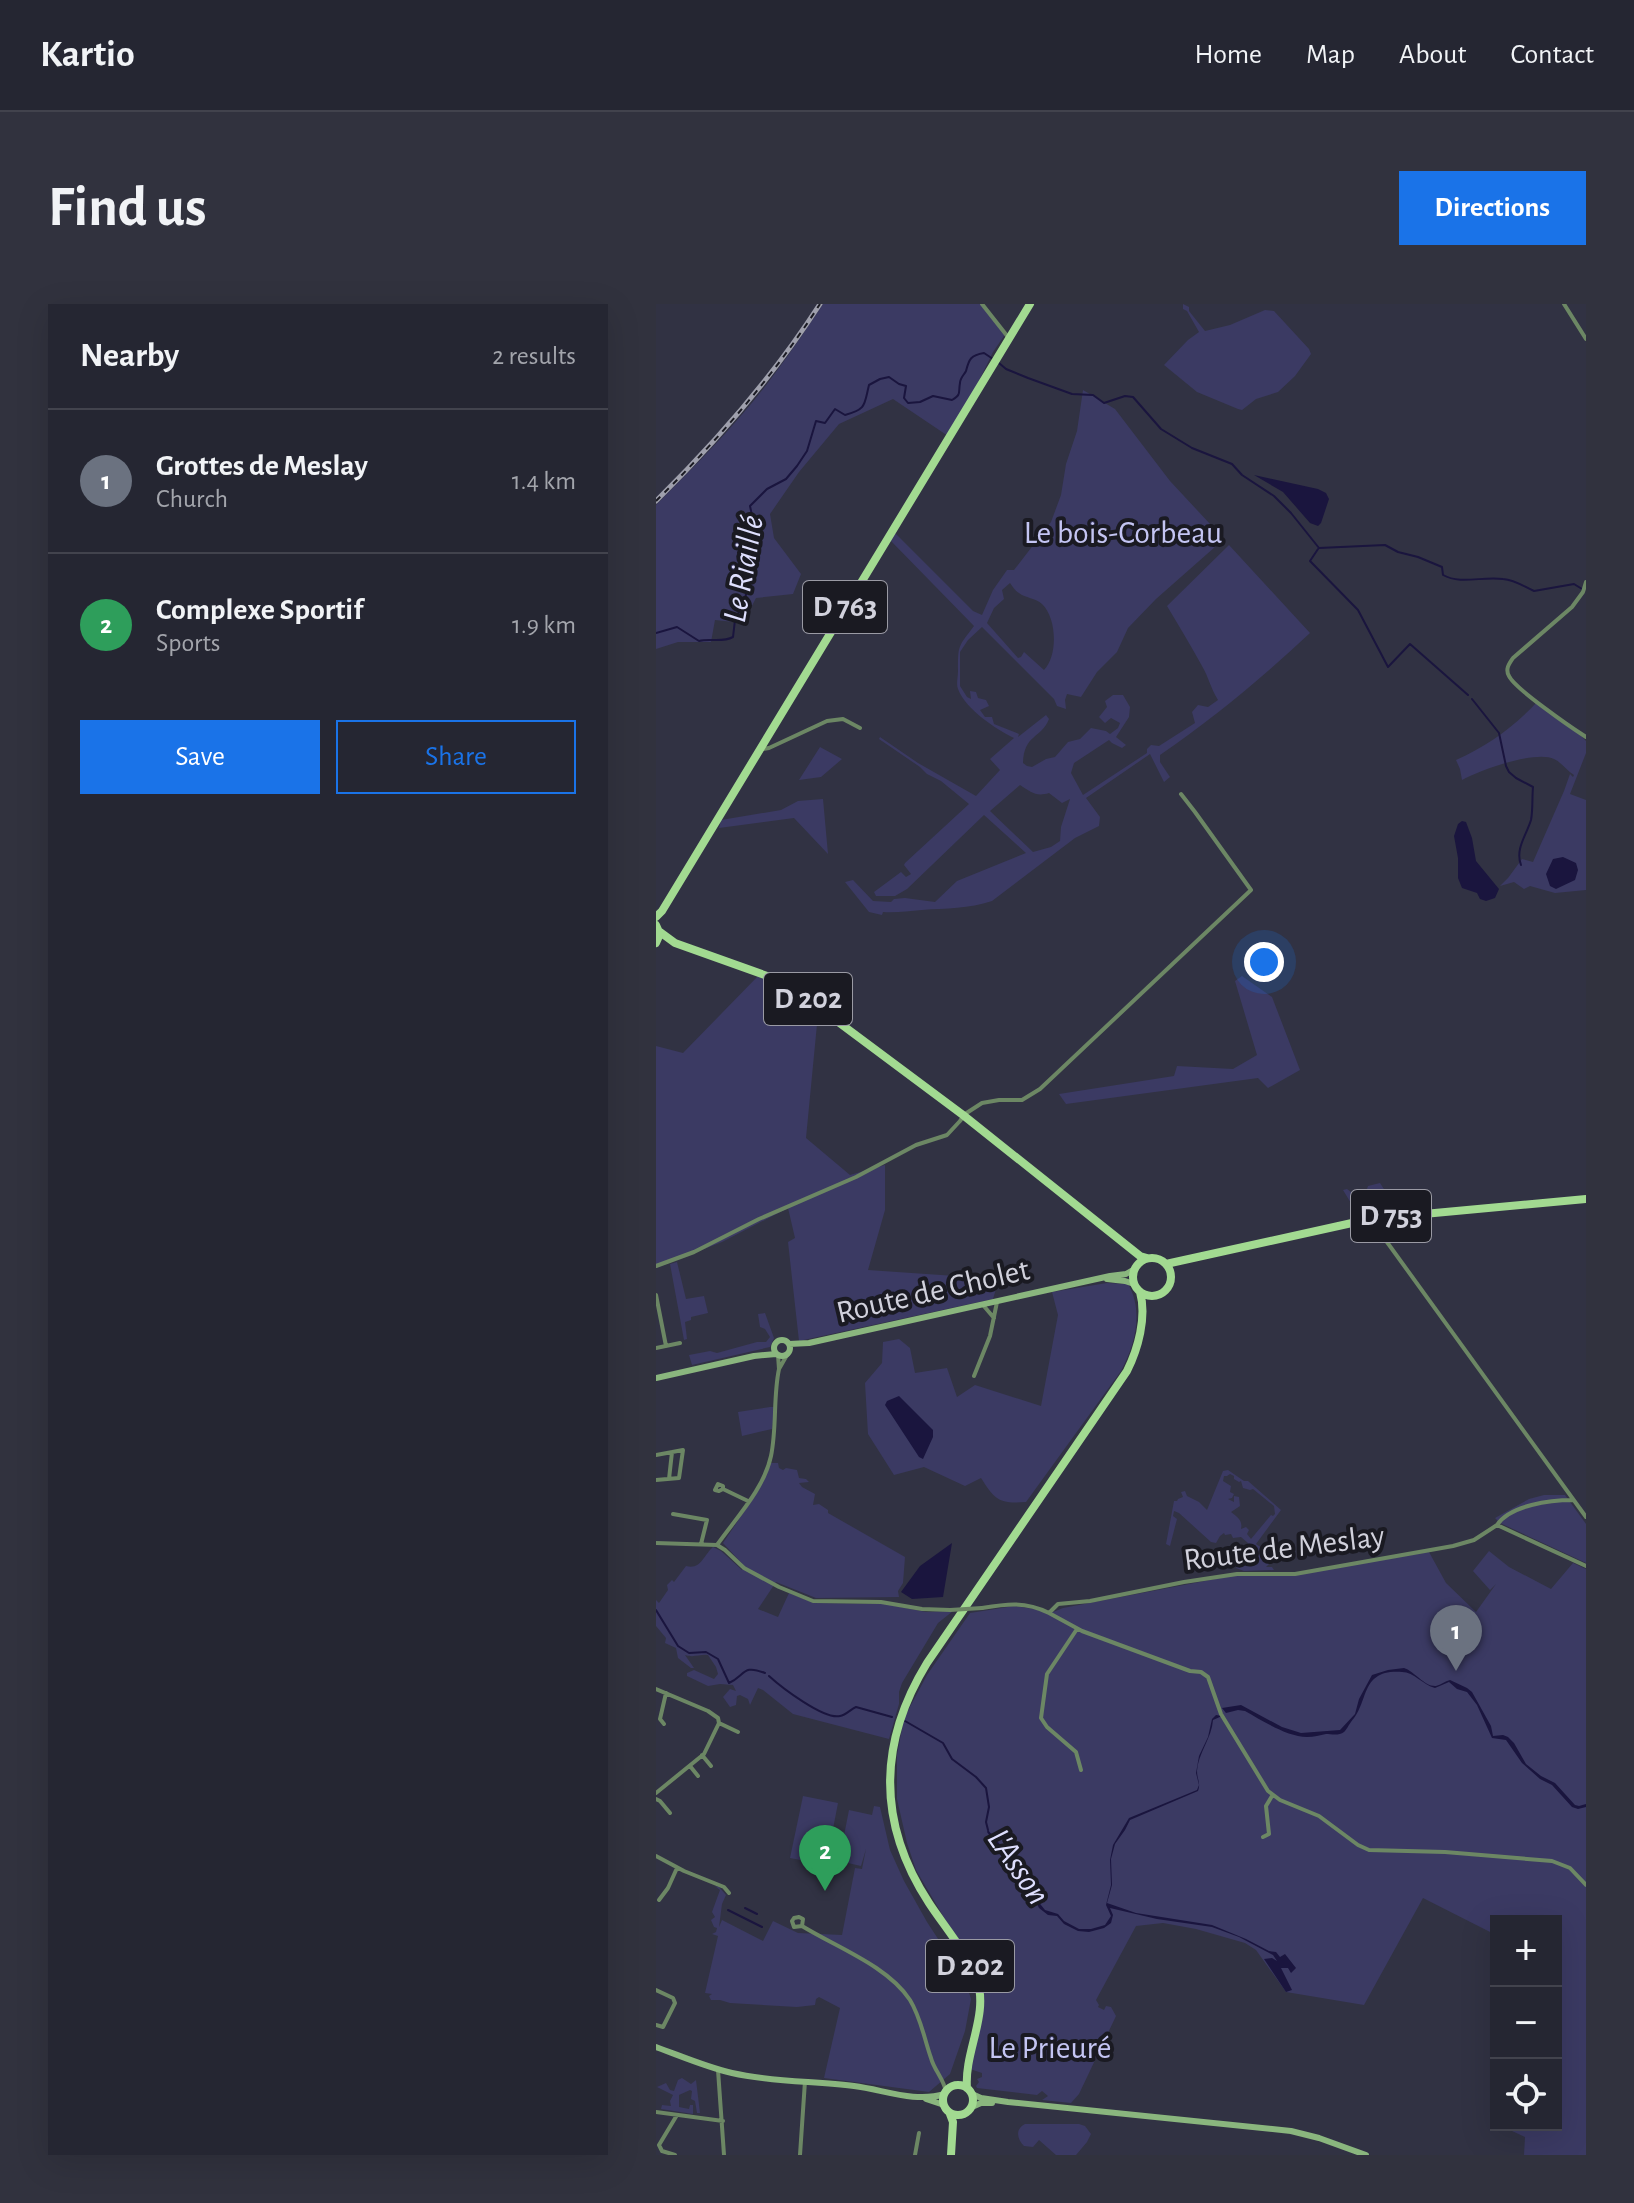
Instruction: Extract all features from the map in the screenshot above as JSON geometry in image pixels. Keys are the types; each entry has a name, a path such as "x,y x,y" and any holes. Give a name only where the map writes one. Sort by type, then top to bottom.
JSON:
{"main road":[{"name":"D 763","path":"658,928 659,914 1030,304"},
{"name":"D 202","path":"658,928 675,943"},
{"path":"656,943 658,928"},
{"name":"D 202","path":"656,943 675,943 752,969 786,985 1140,1256 1147,1258"},
{"name":"D 753","path":"1166,1264 1370,1219 1586,1199"},
{"name":"D 202","path":"1128,1246 1136,1267"},
{"name":"D 753","path":"1171,1276 1176,1268 1200,1257"},
{"path":"1147,1258 1158,1258 1166,1264 1171,1276 1169,1286 1155,1296 1117,1280 1096,1280 1126,1274 1147,1258"},
{"path":"1136,1267 1137,1288"},
{"name":"Route de Cholet","path":"788,1350 1096,1280"},
{"name":"D 202","path":"969,2091 967,2064 979,2011 979,1989 970,1965 922,1892 903,1854 891,1798 896,1733 901,1713 927,1663 1127,1371 1134,1357 1141,1324 1143,1302 1137,1288"},
{"name":"D 202","path":"1141,1324 1155,1296"},
{"path":"656,1378 788,1350 781,1340 777,1342 776,1352"},
{"path":"656,2047 743,2075 856,2086 898,2096 918,2097 949,2088 1008,2102 1291,2131 1366,2155"},
{"name":"D 202","path":"949,2088 967,2064"},
{"path":"949,2088 947,2109 953,2122 951,2155"},
{"path":"969,2091 972,2107"},
{"path":"918,2097 962,2115"},
{"path":"953,2137 962,2115 972,2107 981,2103 1008,2102"}],"street":[{"path":"982,304 1009,338"},
{"path":"1564,304 1586,339"},
{"path":"1586,582 1576,603 1513,658 1507,671 1521,689 1586,737"},
{"path":"761,748 769,748 827,721 843,719 860,728"},
{"path":"656,1266 694,1252 759,1219 856,1177 916,1145 947,1135 962,1117 982,1103 1022,1100 1038,1091 1251,890 1181,794"},
{"path":"1370,1219 1586,1517"},
{"path":"656,1295 666,1346"},
{"path":"974,1376 990,1336 997,1302"},
{"path":"983,1305 994,1318"},
{"path":"656,1348 680,1343"},
{"path":"779,1369 788,1350"},
{"path":"656,1543 717,1545 748,1501 771,1459 779,1369 776,1352"},
{"path":"656,1455 683,1450 678,1480 656,1480"},
{"path":"669,1479 672,1452"},
{"path":"723,1489 748,1501"},
{"name":"Route de Meslay","path":"717,1545 744,1568 813,1601 881,1602 950,1610 1019,1604 1049,1613 1058,1604 1090,1601 1184,1582 1237,1574 1295,1574 1453,1546 1474,1540 1502,1519 1543,1501 1573,1500"},
{"path":"673,1514 707,1520 701,1544"},
{"path":"1497,1525 1586,1566"},
{"path":"1049,1613 1077,1629 1205,1674 1211,1682 1221,1714 1272,1796 1319,1816 1358,1845 1369,1850 1445,1852 1552,1861 1570,1868 1586,1885"},
{"path":"1077,1629 1047,1674 1041,1718 1076,1752 1081,1770"},
{"path":"656,1689 708,1711 718,1718 719,1723 702,1755 656,1796 670,1813"},
{"path":"664,1724 660,1719 666,1693"},
{"path":"719,1723 738,1732"},
{"path":"702,1755 711,1766"},
{"path":"690,1766 698,1776"},
{"path":"1263,1837 1269,1834 1266,1806 1272,1796"},
{"path":"656,1856 728,1891"},
{"path":"659,1900 678,1867"},
{"path":"802,1926 875,1968 905,1993 924,2029 931,2059 949,2088"},
{"path":"656,1990 673,1998 675,2003 663,2027 656,2025"},
{"path":"720,2070 724,2155"},
{"path":"800,2155 805,2081"},
{"path":"656,2112 723,2121"},
{"path":"675,2155 662,2151 659,2145 677,2115"},
{"path":"915,2155 919,2133"}],"green space":[{"path":"823,304 982,304 1006,333 993,352 951,438 893,399 839,424 799,472 770,514 774,538 801,574 793,594 756,598 743,623 715,620 711,642 678,642 656,649 656,505 746,410"},
{"path":"1183,304 1189,307 1205,331 1230,325 1265,310 1274,311 1311,354 1278,392 1256,399 1242,410 1238,409 1197,392 1164,365 1199,332 1183,309"},
{"name":"Le bois-Corbeau","path":"1083,390 1115,409 1170,481 1224,539 1128,628 1117,652 1097,672 1081,697 1067,694 1066,709 1057,706 1054,699 982,627 968,640 960,652 960,686 967,697 971,699 970,691 986,700 989,706 980,710 985,717 992,717 994,724 1019,734 1018,737 1046,715 1049,719 1026,747 1023,763 1032,767 1055,757 1068,742 1080,739 1091,728 1110,734 1120,723 1111,718 1105,723 1099,717 1107,707 1105,701 1113,695 1123,695 1130,707 1129,717 1116,737 1126,745 1122,748 1109,740 1074,763 1071,773 1083,795 1147,753 1151,745 1159,746 1195,723 1192,712 1198,705 1208,707 1218,700 1167,606 1229,545 1310,633 1238,697 1160,755 1160,762 1170,777 1164,782 1150,754 1086,798 1100,817 1099,826 1075,838 992,901 957,908 883,912 882,915 869,912 845,882 853,880 873,901 891,902 905,898 935,902 957,881 1026,853 984,815 907,889 895,896 876,896 874,892 901,872 906,877 911,874 905,863 969,804 880,737 976,796 1000,770 990,759 1014,738 974,711 958,689 959,651 974,626 890,540 894,532 973,611 982,615 993,590 1007,570 1014,570 1051,522 1077,431","holes":["1010,583 1024,596 1042,604 1051,618 1054,637 1052,656 1044,670 1024,652 1018,658 987,623 994,608 1004,599 1002,590","1020,785 1037,794 1049,793 1062,803 1070,799 1060,841 1051,847 1033,852 990,811"]},
{"path":"1537,702 1569,723 1586,741 1586,753 1570,794 1586,800 1586,890 1555,893 1530,886 1524,889 1514,882 1500,886 1522,859 1533,862 1570,774 1574,775 1554,759 1535,757 1481,771 1462,780 1456,760 1499,736"},
{"path":"820,747 842,759 821,777 799,780"},
{"path":"823,799 828,854 794,818 719,828 721,820 781,810 798,801"},
{"path":"760,974 788,986 818,1014 806,1138 850,1175 885,1165 885,1210 868,1270 999,1279 993,1299 799,1341 788,1242 795,1238 788,1208 722,1242 656,1268 656,1046 683,1053"},
{"path":"1242,976 1272,997 1300,1070 1268,1088 1258,1078 1066,1104 1059,1094 1174,1076 1177,1066 1233,1069 1257,1055 1235,981"},
{"path":"1380,1183 1399,1212 1370,1215 1365,1209 1357,1213 1343,1190 1347,1189 1363,1201 1368,1186"},
{"path":"677,1262 686,1299 704,1296 708,1313 691,1317 685,1322 687,1339 684,1340 670,1264"},
{"path":"1107,1283 1128,1284 1133,1294 1137,1317 1130,1350 1121,1371 1026,1502 999,1499 981,1478 965,1486 924,1467 894,1475 868,1434 865,1383 882,1363 883,1342 899,1339 910,1348 915,1373 947,1368 957,1397 975,1385 1041,1406 1058,1315 1052,1292"},
{"path":"765,1313 774,1338 770,1347 692,1365 689,1355 710,1351 717,1353 766,1342 770,1337 760,1327 758,1314"},
{"path":"775,1407 772,1429 742,1436 738,1412"},
{"path":"770,1463 778,1463 783,1470 797,1470 799,1478 809,1482 799,1483 802,1487 815,1494 813,1505 819,1504 828,1513 905,1557 903,1583 898,1591 899,1597 816,1598 776,1582 758,1609 778,1617 789,1593 814,1603 885,1604 926,1612 953,1611 938,1623 902,1683 889,1739 793,1714 758,1688 750,1705 748,1699 740,1695 737,1696 736,1705 730,1707 723,1697 730,1689 736,1691 733,1685 708,1686 687,1676 694,1670 714,1679 718,1674 708,1655 685,1655 694,1668 691,1668 678,1658 676,1648 665,1643 666,1638 656,1626 656,1600 659,1603 668,1590 667,1585 672,1580 674,1582 686,1566 698,1564 713,1547 742,1570 746,1568 723,1543 756,1494"},
{"path":"1228,1470 1248,1481 1281,1510 1256,1544 1265,1550 1277,1550 1278,1546 1285,1549 1285,1554 1278,1555 1275,1560 1269,1559 1266,1567 1274,1570 1244,1571 1236,1568 1248,1543 1241,1537 1233,1538 1231,1534 1224,1533 1216,1543 1211,1542 1174,1511 1173,1516 1177,1519 1170,1546 1166,1544 1174,1501 1183,1497 1181,1492 1185,1491 1187,1496 1207,1510 1223,1471","holes":["1224,1476 1234,1476 1234,1479 1241,1481 1243,1488 1253,1489 1274,1506 1275,1514 1251,1539 1247,1534 1249,1530 1246,1527 1241,1529 1240,1521 1231,1512 1240,1506 1239,1497 1234,1496 1234,1502 1228,1499 1234,1494 1230,1492 1231,1486 1223,1481"]},
{"path":"1565,1495 1586,1524 1586,1563 1495,1518 1529,1499"},
{"name":"Le Prieuré","path":"1489,1551 1509,1567 1551,1589 1573,1563 1586,1569 1586,2155 1524,2155 1525,2137 1512,2131 1562,2131 1562,1915 1490,1915 1490,1932 1423,1898 1364,2005 1286,1992 1256,1950 1245,1943 1163,1923 1136,1926 1096,2000 1098,2007 1104,2010 1106,2006 1111,2007 1116,2016 1079,2094 1071,2103 1042,2100 1048,2096 1042,2091 1037,2095 977,2088 977,2079 982,2077 982,2073 970,2069 979,1976 970,1955 916,1870 897,1799 897,1755 904,1718 927,1675 970,1613 1014,1606 1053,1612 1231,1576 1287,1576 1429,1552 1446,1583 1476,1612 1496,1584 1490,1590 1473,1571"},
{"path":"803,1796 838,1803 826,1865 790,1858"},
{"path":"874,1806 880,1807 890,1850 904,1881 965,1980 971,1999 965,2031 950,2074 929,2092 824,2078 840,2008 819,1997 815,2005 797,2007 730,2003 711,2000 709,1996 712,1994 705,1993 718,1936 712,1934 717,1928 711,1920 715,1917 712,1912 720,1890 715,1886 719,1887 726,1895 719,1927 722,1920 763,1941 773,1921 798,1933 842,1935 855,1868 862,1869 866,1849 861,1866 839,1861 849,1810 872,1815"},
{"path":"682,2078 691,2084 696,2080 700,2113 697,2113 690,2090 679,2095 679,2107 689,2109 693,2105 693,2114 661,2109 662,2105 671,2106 673,2095 657,2087 666,2083 674,2091"},
{"path":"1025,2124 1079,2124 1091,2134 1076,2155 1056,2155 1039,2140 1033,2147 1024,2146 1018,2134"}],"shaded area":[{"path":"1254,475 1326,493 1329,499 1321,523 1318,526 1310,523 1283,492"},
{"path":"1462,821 1466,822 1472,838 1476,861 1499,889 1495,898 1486,901 1480,899 1477,893 1462,888 1458,878 1454,836"},
{"path":"1563,857 1576,863 1578,870 1575,880 1556,889 1550,886 1546,874 1553,859"},
{"path":"899,1396 933,1430 923,1459 885,1405"},
{"path":"952,1543 943,1597 912,1599 901,1592 920,1566"},
{"path":"1404,1668 1432,1686 1450,1680 1467,1688 1491,1726 1493,1736 1508,1737 1526,1764 1555,1783 1575,1805 1586,1804 1586,1807 1572,1807 1552,1785 1522,1763 1506,1740 1492,1738 1477,1705 1467,1692 1449,1682 1435,1688 1406,1673 1388,1672 1379,1676 1372,1681 1357,1714 1345,1731 1337,1734 1299,1736 1275,1728 1245,1711 1226,1713 1222,1708 1241,1705 1282,1727 1301,1733 1340,1730 1355,1714 1372,1675"},
{"path":"1216,1715 1222,1716 1213,1720 1210,1733 1198,1764 1199,1784 1196,1773 1199,1756 1212,1719"},
{"path":"1199,1785 1198,1791 1130,1820 1115,1844 1111,1859 1112,1885 1107,1903 1136,1913 1212,1925 1276,1952 1280,1957 1285,1954 1296,1968 1291,1973 1288,1968 1281,1968 1292,1990 1286,1992 1264,1959 1277,1961 1273,1955 1212,1927 1157,1919 1110,1908 1113,1915 1111,1923 1104,1928 1078,1931 1064,1924 1057,1916 1048,1915 1039,1908 1018,1865 987,1832 1018,1860 1045,1910 1058,1914 1079,1929 1105,1925 1111,1916 1106,1905 1111,1885 1110,1860 1113,1845 1129,1818 1197,1790"}],"waterway":[{"name":"Le Riaillé","path":"656,633 677,627 699,641 733,637 735,620 745,600 755,540 750,506 767,489 786,479 797,466 807,451 816,421 825,423 835,409 845,415 857,411 865,402 869,385 889,377 906,386 904,398 908,403 933,396 952,400 958,395 971,358 984,353 993,359"},
{"path":"999,363 1028,378 1072,394 1093,395 1104,403 1125,396 1133,397 1161,429 1192,448 1232,464 1242,475 1274,496 1319,548"},
{"path":"1319,548 1385,545 1442,567 1443,575 1450,578 1495,578 1515,582 1534,591 1574,584 1582,589"},
{"path":"1318,549 1310,561 1358,610 1388,667 1410,644 1468,695"},
{"path":"1472,699 1499,733 1509,772 1533,787 1531,820 1519,853 1521,865"},
{"name":"L'Asson","path":"656,1610 678,1646 689,1653 706,1652 718,1659 729,1683 748,1670 765,1673"},
{"name":"L'Asson","path":"769,1676 803,1702 824,1713 840,1716 856,1707 892,1717"},
{"name":"L'Asson","path":"905,1721 943,1743 952,1759 986,1788 988,1830"},
{"path":"745,1908 757,1914"},
{"path":"728,1910 762,1927"}],"railway":[{"path":"656,501 743,407 820,304"}],"place":[{"name":"Grottes de Meslay","path":"1456,1671"},
{"name":"Complexe Sportif","path":"825,1891"}]}
